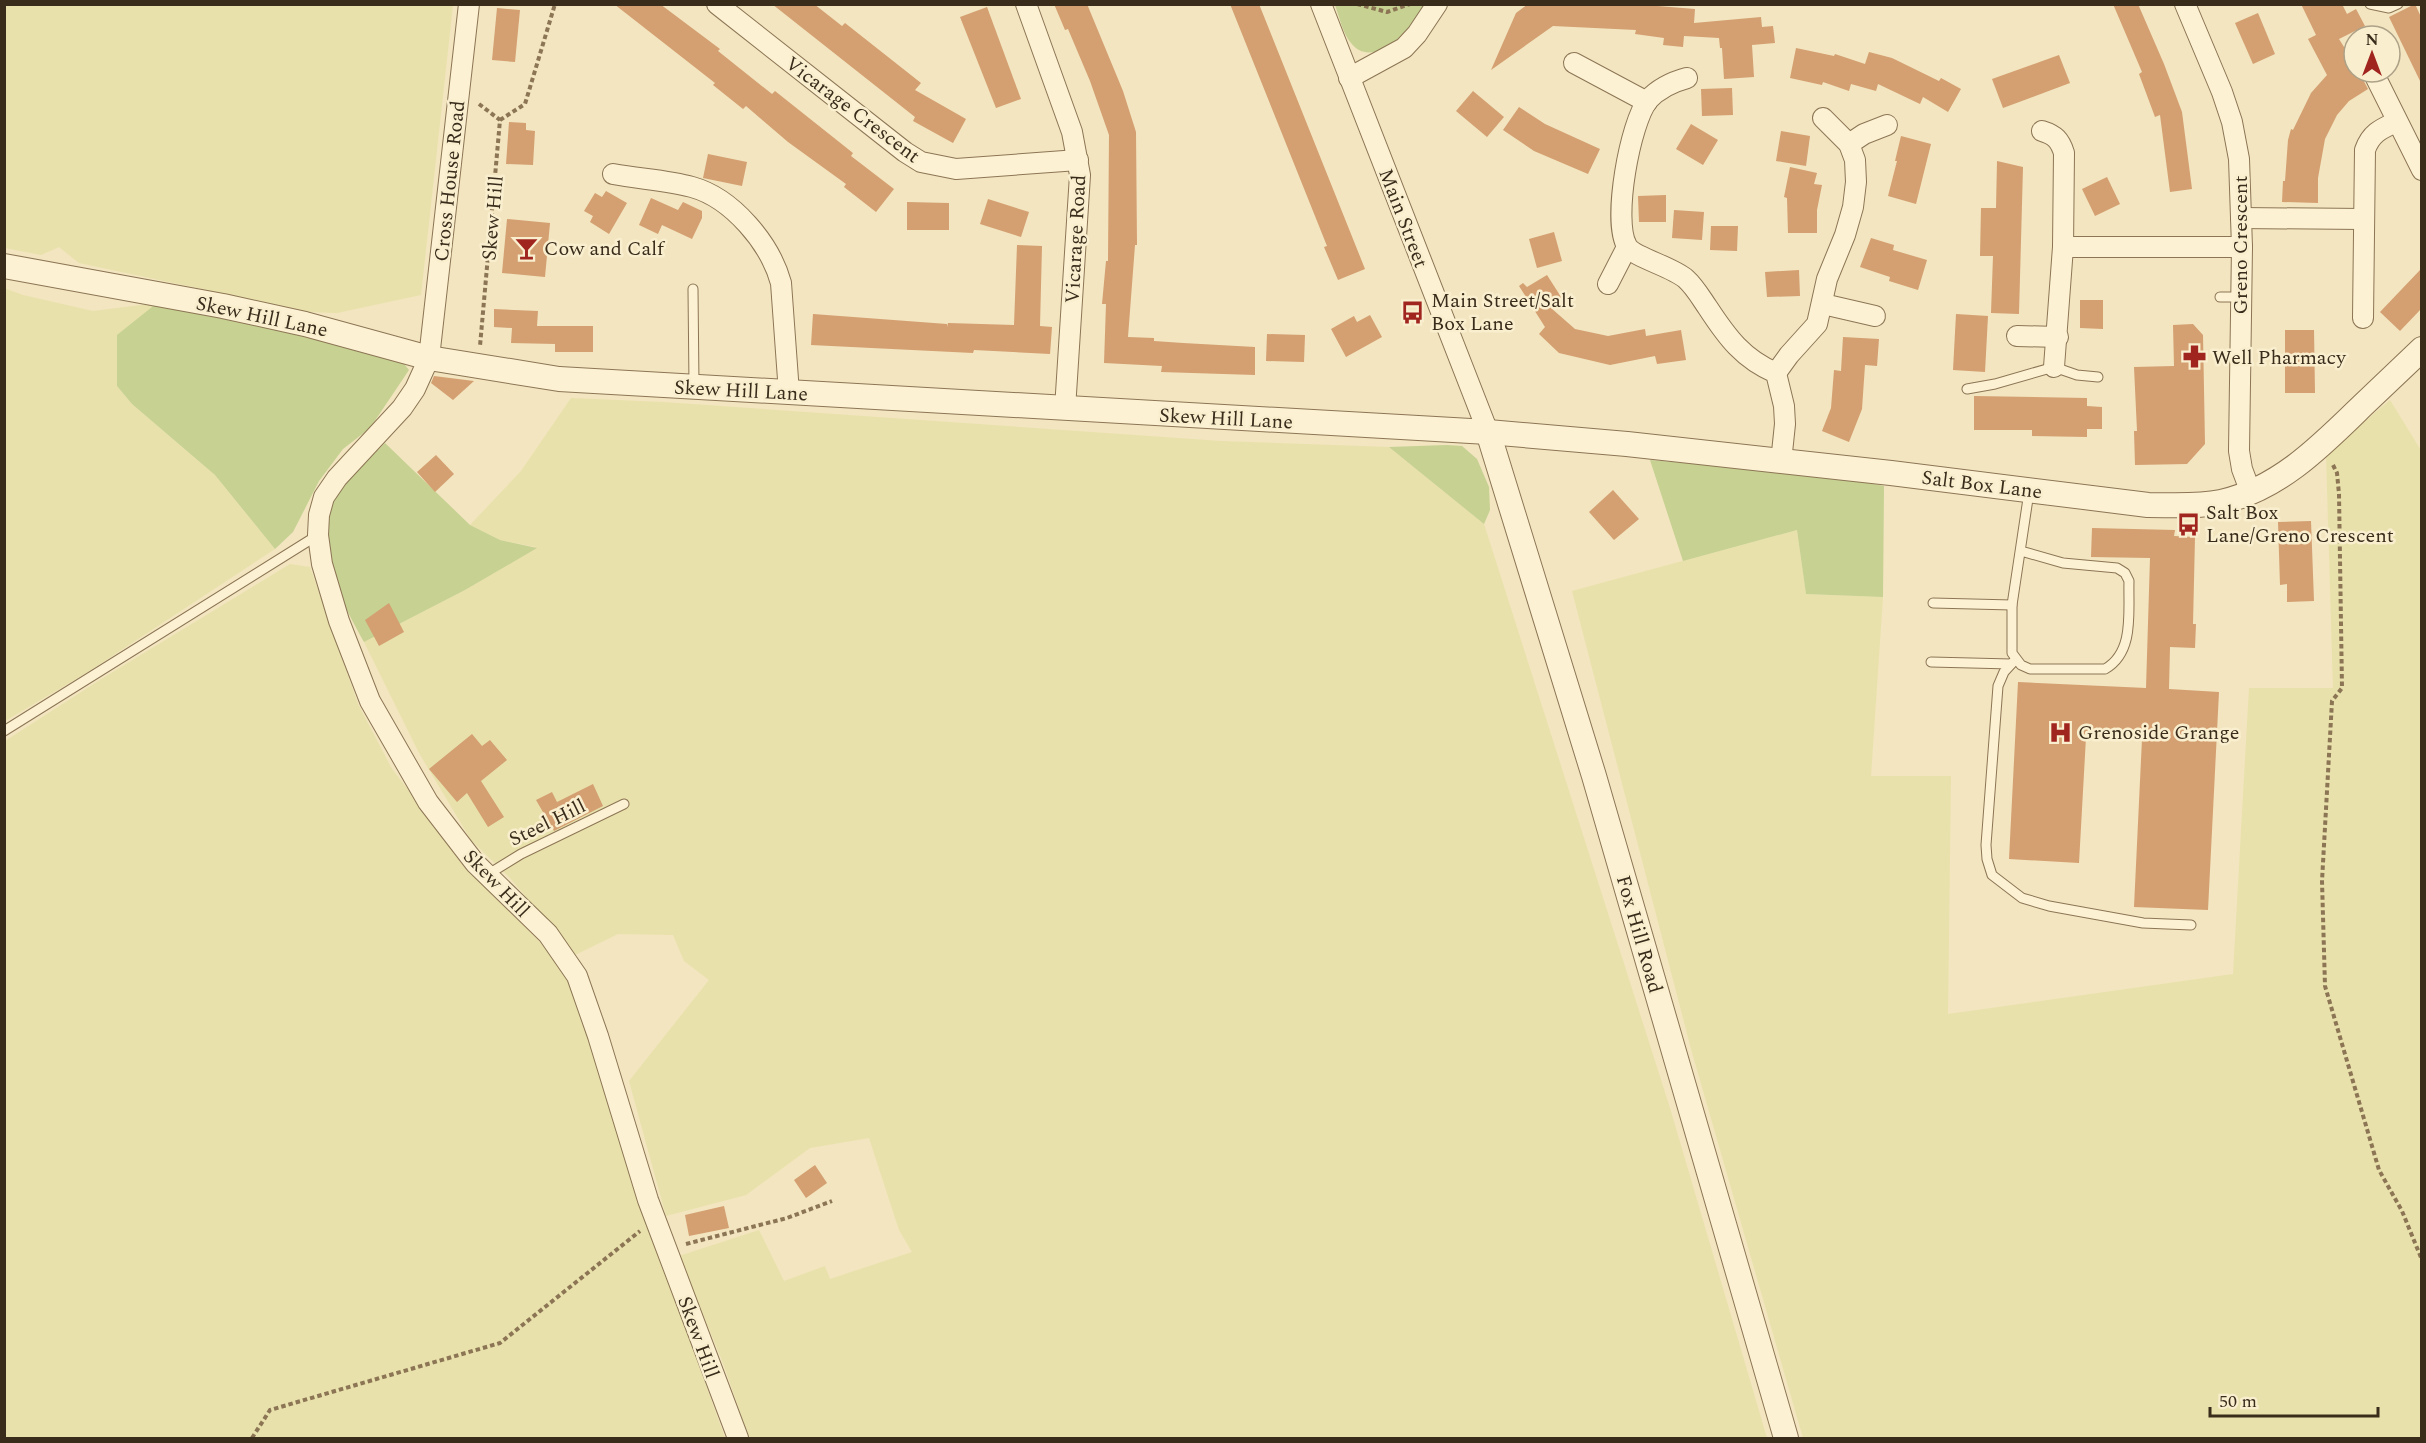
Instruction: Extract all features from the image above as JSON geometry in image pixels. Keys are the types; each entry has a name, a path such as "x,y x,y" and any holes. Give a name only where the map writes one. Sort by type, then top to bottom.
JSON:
{"street":[{"name":"Cross House Road","path":"429,358 469,4"},
{"name":"Vicarage Crescent","path":"717,4 905,152 921,162 956,169 1078,160"},
{"name":"Vicarage Road","path":"1026,4 1072,132 1078,160 1080,195 1065,410"},
{"name":"Main Street","path":"1321,4 1488,432"},
{"path":"1349,78 1404,48 1417,34 1437,4"},
{"name":"Greno Crescent","path":"2185,4 2232,122 2239,159 2242,247 2239,451 2242,469 2251,493"},
{"path":"1574,63 1647,102"},
{"path":"1687,78 1666,86 1647,102 1627,158 1623,185 1623,233 1627,247 1686,279 1697,291 1725,336 1745,357 1776,373"},
{"path":"2379,84 2421,170"},
{"path":"1781,462 1785,424 1784,406 1776,373 1788,355 1817,324 1827,279 1845,235 1853,207 1856,171 1850,144 1823,118"},
{"path":"2363,318 2365,150 2369,139 2376,131 2396,122"},
{"path":"1850,144 1864,134 1887,125"},
{"path":"2042,131 2054,134 2064,153 2063,247 2054,367"},
{"path":"613,174 690,187 705,192 715,197 738,216 761,242 777,268 781,283 789,393"},
{"path":"2241,218 2363,219"},
{"path":"1608,284 1627,247"},
{"path":"2063,247 2242,247"},
{"name":"Skew Hill Lane","path":"4,266 223,306 305,324 429,358 559,379 1065,410 1488,432"},
{"path":"1823,304 1875,316"},
{"path":"2017,336 2058,337"},
{"name":"Salt Box Lane","path":"1488,432 1627,444 2030,490 2113,502 2185,506 2220,502 2251,493 2278,478 2322,446 2421,349"},
{"name":"Skew Hill","path":"429,358 415,389 402,408 337,478 324,497 319,515 318,535 322,564 339,621 370,701 428,802 475,863 548,934 577,976 656,1222 738,1438"},
{"name":"Fox Hill Road","path":"1488,432 1594,776 1786,1438"}],"lane":[{"path":"2370,4 2389,8 2398,4"},
{"path":"693,289 694,387"},
{"path":"2220,297 2241,297"},
{"path":"1967,389 2054,367 2077,375 2098,377"},
{"path":"2030,490 2012,605 2013,662 2004,672 1998,686 1986,845 1992,875 2022,898 2049,906 2143,923 2191,925"},
{"path":"4,731 318,535"},
{"path":"1931,662 2013,662 2030,669 2105,669 2116,663 2123,651 2127,634 2129,580 2125,573 2117,568 2042,559 2021,551"},
{"path":"1933,603 2012,605"},
{"name":"Steel Hill","path":"487,875 521,854 624,804"}],"path":[{"path":"459,89 500,120 525,104 555,4"},
{"path":"1357,4 1388,12 1410,4"},
{"name":"Skew Hill","path":"478,367 500,120"},
{"path":"2322,446 2337,473 2342,688 2332,701 2322,881 2325,986 2379,1170 2402,1210 2421,1260"},
{"path":"666,1250 787,1218 832,1202"},
{"path":"252,1438 270,1410 500,1342 648,1224 656,1222"}],"shaded area":[{"path":"4,5 453,5 421,295 337,313 310,312 79,263 59,247 41,255 5,248"},
{"path":"4,288 23,295 93,311 157,303 117,386 132,404 215,475 275,549 88,672 5,721"},
{"path":"571,398 663,402 1221,441 1389,447 1484,524 1670,1108 1767,1438 749,1438 723,1363 679,1256 759,1230 784,1281 825,1266 830,1279 912,1252 899,1230 869,1138 810,1148 746,1195 666,1216 629,1081 709,980 684,961 673,935 618,934 575,955 510,878 471,840 419,753 364,642 465,590 536,547 500,540 470,525 521,471"},
{"path":"2390,400 2422,452 2421,1438 1803,1438 1691,1049 1572,591 1797,530 1806,594 1883,597 1871,776 1951,776 1948,1014 2233,974 2249,688 2333,688 2326,454"},
{"path":"290,564 310,567 358,704 392,769 453,847 508,910 567,969 643,1211 725,1438 5,1438 5,741 103,678"}],"green space":[{"path":"1335,5 1424,5 1412,26 1402,37 1388,47 1365,52 1357,49 1348,39"},
{"path":"157,303 197,310 400,359 409,370 370,428 343,449 319,481 293,532 275,549 215,475 132,404 117,386 117,335"},
{"path":"385,443 470,525 500,540 537,548 465,590 364,642 333,577 325,540 325,523 330,506 340,490"},
{"path":"1462,446 1477,459 1489,487 1490,510 1484,524 1389,447"},
{"path":"1650,460 1828,475 1884,486 1883,597 1806,594 1797,530 1683,561"}],"building":[{"path":"614,4 660,4 720,49 718,51 772,94 775,91 853,153 851,156 894,189 876,212 844,187 846,184 788,142 746,106 743,109 713,85 715,83"},
{"path":"772,4 814,4 842,26 845,23 921,83 915,90 966,119 953,143 913,121 915,117"},
{"path":"1054,4 1087,4 1123,91 1136,132 1137,245 1135,245 1128,337 1154,338 1154,341 1255,347 1255,375 1161,372 1162,366 1104,363 1106,304 1102,304 1106,261 1108,261 1109,135 1090,81 1068,29 1065,30"},
{"path":"1230,4 1259,4 1365,269 1338,280 1324,247 1327,246"},
{"path":"1528,4 1633,4 1695,9 1694,23 1761,17 1762,27 1773,26 1775,43 1752,45 1754,77 1724,79 1719,38 1684,36 1683,47 1663,45 1664,38 1635,34 1636,30 1553,26 1491,70 1516,13"},
{"path":"2113,4 2138,4 2164,64 2182,112 2192,189 2170,192 2160,115 2155,117 2139,74 2142,72"},
{"path":"2301,4 2342,4 2347,14 2356,9 2364,24 2342,24 2342,38 2339,39 2342,44 2342,84 2365,84 2368,89 2349,101 2337,115 2325,139 2318,178 2318,203 2282,202 2291,129 2293,130 2311,93 2327,75 2308,39 2316,35"},
{"path":"2415,4 2421,17 2421,83 2402,44 2402,24 2392,24 2389,17"},
{"path":"987,7 1021,99 996,108 960,17"},
{"path":"497,8 520,10 515,62 492,60"},
{"path":"2258,13 2275,54 2253,64 2235,23"},
{"path":"1796,48 1834,56 1835,54 1865,64 1869,52 1892,58 1939,81 1941,78 1961,89 1948,112 1923,97 1920,104 1878,84 1876,91 1851,84 1849,91 1823,82 1822,85 1790,78"},
{"path":"2059,55 2070,83 2003,108 1992,79"},
{"path":"1732,88 1733,115 1702,116 1701,89"},
{"path":"1473,91 1504,117 1487,137 1456,111"},
{"path":"1519,107 1545,124 1600,149 1588,174 1534,151 1503,130"},
{"path":"509,122 526,123 526,130 535,131 533,165 506,164"},
{"path":"1691,124 1718,140 1703,165 1676,149"},
{"path":"1781,131 1810,136 1806,166 1776,161"},
{"path":"1901,136 1931,144 1916,204 1888,196"},
{"path":"708,154 747,162 742,186 703,178"},
{"path":"1997,161 2023,167 2019,314 1991,313 1993,256 1980,256 1981,208 1996,208"},
{"path":"1790,167 1817,173 1814,184 1822,185 1817,210 1817,233 1788,233 1787,198 1784,197"},
{"path":"2107,177 2120,204 2095,216 2082,189"},
{"path":"606,191 627,203 609,234 590,222 593,216 584,211 595,193 602,197"},
{"path":"1666,195 1666,222 1639,222 1638,196"},
{"path":"651,198 678,210 683,202 702,211 702,218 692,239 662,225 658,234 639,225"},
{"path":"988,199 1029,212 1021,237 980,224"},
{"path":"907,202 949,203 949,230 907,230"},
{"path":"1674,210 1704,212 1702,240 1672,238"},
{"name":"Cow and Calf","path":"507,219 550,223 545,277 502,273"},
{"path":"1711,226 1738,226 1737,251 1710,250"},
{"path":"1554,232 1562,261 1537,268 1529,239"},
{"path":"1871,238 1894,245 1893,250 1927,260 1918,290 1889,281 1890,277 1860,267"},
{"path":"1017,245 1042,246 1040,326 1052,327 1050,354 974,350 973,353 811,345 813,314 947,324 947,327 948,323 1014,325"},
{"path":"2421,269 2421,309 2400,331 2380,312"},
{"path":"1799,270 1800,296 1767,297 1765,272"},
{"path":"1547,275 1563,300 1551,308 1575,329 1608,336 1645,329 1646,336 1681,330 1686,360 1657,364 1655,356 1610,365 1559,353 1539,334 1545,327 1519,286 1523,283 1527,287"},
{"path":"2080,300 2103,300 2103,329 2080,328"},
{"path":"494,309 538,311 537,326 593,326 593,352 555,352 555,344 511,343 512,328 494,327"},
{"path":"1956,314 1988,316 1985,372 1953,370"},
{"path":"1370,315 1382,337 1346,357 1331,329 1354,316 1357,322"},
{"path":"2193,324 2203,335 2205,444 2187,464 2135,465 2134,431 2137,431 2134,367 2174,366 2173,325"},
{"path":"2285,330 2314,330 2315,393 2285,393"},
{"path":"1267,334 1305,335 1304,362 1266,361"},
{"path":"1843,337 1879,339 1877,366 1865,365 1862,409 1849,442 1822,431 1831,408 1834,370 1841,371"},
{"path":"434,376 474,381 453,400 431,383"},
{"path":"1974,396 2087,398 2087,406 2102,407 2102,429 2087,429 2087,437 2032,436 2032,430 1974,430"},
{"path":"436,455 454,474 435,492 417,472"},
{"path":"1613,490 1639,519 1614,540 1589,512"},
{"path":"2311,521 2314,601 2287,602 2287,584 2280,585 2278,522"},
{"path":"2092,528 2175,530 2174,536 2195,537 2193,624 2196,624 2195,648 2170,647 2169,689 2219,692 2208,910 2134,907 2142,739 2086,737 2079,863 2009,859 2018,682 2146,688 2150,558 2091,557"},
{"path":"389,603 404,632 379,646 365,620"},
{"path":"472,734 482,746 490,740 507,760 481,781 504,817 488,827 467,793 457,802 429,769"},
{"path":"593,784 603,806 554,831 536,800 552,792 557,802"},
{"path":"815,1165 827,1183 806,1198 794,1180"},
{"path":"724,1206 729,1228 689,1236 685,1215"}],"place":[{"name":"Cow and Calf","path":"526,248"},
{"name":"Main Street/Salt Box Lane","path":"1413,312"},
{"name":"Well Pharmacy","path":"2194,357"},
{"name":"Salt Box Lane/Greno Crescent","path":"2188,524"},
{"name":"Grenoside Grange","path":"2060,732"}]}
